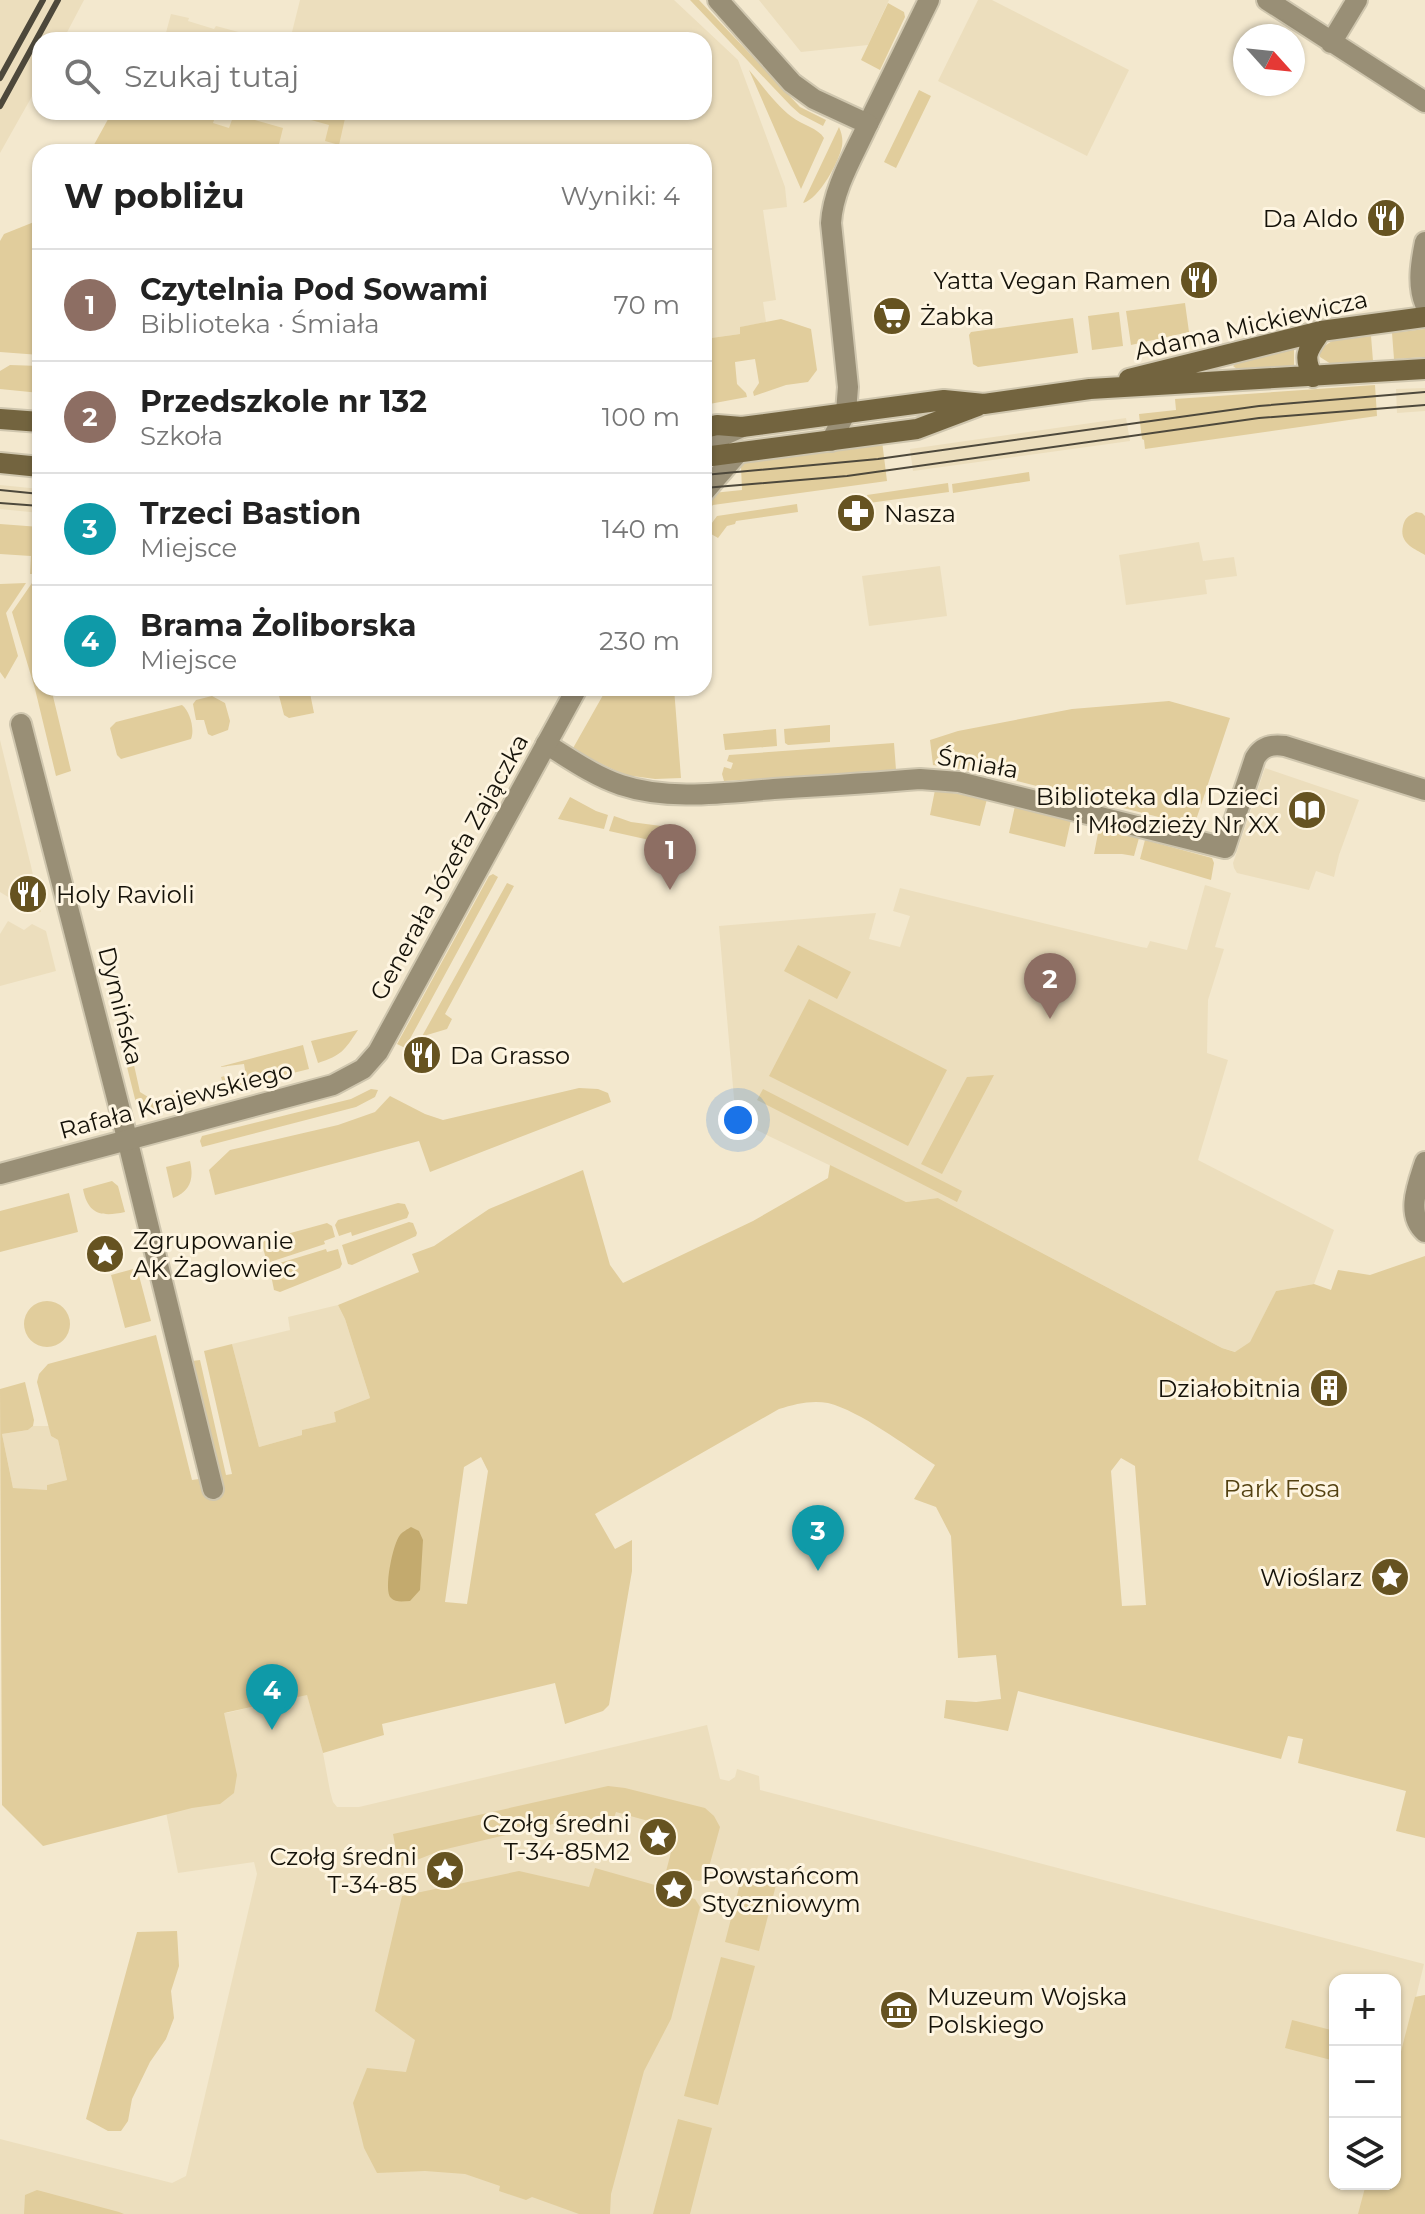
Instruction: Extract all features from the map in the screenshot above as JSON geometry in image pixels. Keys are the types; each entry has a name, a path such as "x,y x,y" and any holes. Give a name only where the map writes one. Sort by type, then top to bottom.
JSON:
{"main road":[{"name":"Adama Mickiewicza","path":"1090,389 1321,331 1425,317"},
{"path":"1313,377 1306,364 1309,349 1321,331"},
{"name":"Adama Mickiewicza","path":"712,456 917,429 984,404 1090,389 1425,369"},
{"name":"Adama Mickiewicza","path":"712,426 742,427 944,400 984,404"},
{"path":"0,419 32,421"},
{"path":"0,463 32,466"}],"street":[{"path":"718,0 792,83 814,99 868,124"},
{"path":"831,441 846,412 848,387 832,212 842,181 868,124 929,0"},
{"path":"1267,0 1425,102"},
{"path":"1331,43 1357,0"},
{"path":"1425,242 1420,293 1425,304"},
{"path":"712,442 742,427"},
{"path":"712,483 738,453"},
{"name":"Generała Józefa Zajączka","path":"363,1069 378,1052 573,696"},
{"name":"Dymińska","path":"21,724 128,1140 213,1489"},
{"name":"Śmiała","path":"546,744 602,777 652,791 698,794 942,779 1225,848 1255,758 1268,746 1285,746 1425,790"},
{"name":"Rafała Krajewskiego","path":"0,1174 333,1085 363,1069"},
{"path":"1420,1224 1414,1202 1425,1162"}],"shaded area":[{"path":"0,0 84,0 67,32 32,32 32,96 0,153"},
{"path":"300,0 674,0 708,32 292,32"},
{"path":"759,0 889,0 868,45 801,52"},
{"path":"978,0 992,0 1129,70 1087,156 938,81"},
{"path":"171,14 214,29 216,26 238,32 166,32"},
{"path":"712,36 738,60 785,187 787,207 763,210 776,300 763,302 766,322 741,327 740,334 712,338 712,144 108,144 122,120 712,120"},
{"path":"1425,388 1425,411 1397,413 1396,389"},
{"path":"1126,418 1130,441 913,471 910,449"},
{"path":"0,485 32,488 32,512 0,509"},
{"path":"1199,542 1203,561 1234,557 1237,576 1205,580 1207,594 1126,605 1119,555"},
{"path":"940,566 947,616 869,626 862,576"},
{"path":"0,740 41,912 31,911 0,892"},
{"path":"1265,768 1359,800 1334,877 1316,871 1309,890 1237,873 1234,868 1233,863"},
{"path":"1205,885 1231,893 1215,947 1224,949 1208,1000 1207,1053 1228,1060 1198,1160 1334,1230 1314,1284 1276,1291 1250,1343 1236,1352 1222,1348 938,1198 906,1202 742,1123 735,1110 719,926 876,913 869,939 900,947 910,916 893,911 900,888 1141,947 1147,948 1150,941 1187,950"},
{"path":"8,921 24,930 32,924 46,931 56,971 0,986 0,934"},
{"path":"338,1305 370,1398 334,1412 337,1422 302,1430 302,1435 259,1447 232,1344 290,1330 288,1317"},
{"path":"33,1426 49,1426 51,1436 58,1440 67,1480 47,1485 47,1491 13,1488 2,1434 28,1430"},
{"path":"411,1527 419,1531 423,1540 420,1590 410,1601 398,1601 389,1594 390,1567 397,1540"},
{"path":"140,1680 227,1713 307,1694 330,1791 337,1807 359,1807 707,1725 720,1779 729,1781 735,1777 737,1769 759,1776 760,1790 1424,1964 1416,1997 1425,1995 1425,2214 0,2214 0,2139 172,2183 186,2176 257,1874 254,1862 178,1873"}],"green space":[{"path":"690,0 699,0 800,107 826,120 823,126 791,106"},
{"path":"888,3 904,12 905,17 880,70 861,60"},
{"path":"749,70 786,112 824,138 801,189"},
{"path":"919,90 931,96 896,168 884,162"},
{"path":"108,120 214,120 213,123 229,128 232,120 255,120 283,128 279,144 94,144"},
{"path":"311,120 345,120 339,144 325,141 329,125"},
{"path":"839,127 842,143 837,161 822,187 803,203"},
{"path":"32,223 32,354 0,352 0,241 4,234"},
{"path":"1185,303 1189,332 1131,345 1126,311"},
{"path":"1119,312 1123,346 1092,350 1088,316"},
{"path":"1073,318 1078,353 978,367 973,364 971,332"},
{"path":"781,319 811,329 817,370 808,382 786,385 754,396 759,383 755,359 735,362 737,384 747,397 712,404 712,338 740,334 740,327"},
{"path":"1425,329 1425,357 1394,359 1392,333"},
{"path":"1371,336 1373,361 1331,364 1320,357 1320,349 1332,341"},
{"path":"1294,348 1294,366 1238,370 1233,366 1238,361"},
{"path":"10,365 32,366 32,392 0,389 0,371"},
{"path":"1375,385 1377,416 1145,449 1142,439 1139,414 1176,410 1175,399"},
{"path":"882,441 887,481 712,506 713,493 742,490 739,467 743,463"},
{"path":"1029,472 1030,481 953,493 952,484"},
{"path":"948,483 949,492 869,503 867,495"},
{"path":"797,504 798,512 736,521 727,526 718,538 712,534 712,523 717,516"},
{"path":"1416,512 1425,516 1425,555 1403,537 1405,521"},
{"path":"0,524 32,526 32,574 31,556 0,554"},
{"path":"26,583 6,613 18,656 5,679 0,672 0,584"},
{"path":"32,583 32,679 12,612"},
{"path":"37,696 53,696 71,771 56,776"},
{"path":"212,696 225,703 230,721 228,730 212,736 208,734 204,720 196,720 193,704 196,700"},
{"path":"279,696 311,696 314,713 289,718 284,715"},
{"path":"602,696 675,696 681,778 625,775 572,750"},
{"path":"1169,701 1230,718 1194,826 990,774 933,765 930,740 958,731 1072,709"},
{"path":"182,705 191,721 191,739 121,759 117,755 110,728 116,722"},
{"path":"830,725 830,742 785,743 784,729"},
{"path":"776,729 777,746 725,750 723,734"},
{"path":"894,743 896,770 724,781 722,774 724,767 731,769 733,763 727,761 729,755"},
{"path":"935,790 987,799 980,826 930,815"},
{"path":"570,797 608,815 604,829 558,819"},
{"path":"1015,806 1071,820 1065,847 1009,833"},
{"path":"614,816 661,826 659,841 609,831"},
{"path":"1099,828 1139,838 1134,856 1094,854"},
{"path":"1145,840 1212,858 1211,880 1140,859"},
{"path":"493,874 498,877 405,1048 397,1044 489,876"},
{"path":"507,883 514,886 445,1014 452,1019 447,1029 427,1035 416,1054 415,1049"},
{"path":"798,945 851,972 837,999 784,971"},
{"path":"809,999 947,1070 908,1146 769,1076"},
{"path":"358,1030 342,1051 318,1063 311,1041"},
{"path":"303,1045 309,1069 225,1090 221,1077 225,1076 227,1081 246,1076 244,1064 219,1067"},
{"path":"134,1065 140,1092 153,1100 188,1091 193,1099 148,1111 137,1107 127,1067"},
{"path":"994,1075 942,1174 921,1164 967,1077"},
{"path":"579,1088 608,1093 611,1102 430,1172 419,1141 215,1195 209,1170 230,1150 338,1125 375,1112 390,1096 443,1120"},
{"path":"371,1089 378,1090 375,1097 356,1107 202,1147 200,1141 202,1136 351,1099"},
{"path":"763,1089 962,1191 957,1202 757,1100"},
{"path":"190,1161 190,1183 184,1192 173,1198 166,1167"},
{"name":"Park Fosa","path":"830,1165 906,1202 938,1198 1222,1348 1235,1352 1250,1342 1276,1291 1314,1284 1331,1290 1338,1270 1370,1275 1425,1256 1425,1838 1396,1831 1406,1791 1298,1763 1303,1739 1288,1736 1281,1759 1018,1691 1008,1731 944,1718 946,1700 976,1702 1001,1699 996,1655 958,1658 951,1536 936,1507 914,1499 935,1465 854,1413 828,1403 815,1402 779,1409 595,1514 615,1549 632,1540 632,1571 609,1705 603,1711 565,1724 555,1683 382,1724 384,1735 323,1753 307,1695 224,1713 237,1775 234,1793 220,1804 192,1808 43,1846 2,1805 0,1389 25,1382 34,1420 28,1430 2,1434 13,1488 47,1490 47,1485 67,1480 58,1440 51,1436 37,1382 39,1374 48,1364 156,1335 192,1480 220,1476 192,1361 200,1360 226,1475 232,1474 204,1351 232,1344 259,1447 302,1435 302,1430 336,1422 334,1412 370,1398 338,1305 419,1272 412,1254 434,1246 489,1209 583,1170 610,1265 623,1283 753,1221 828,1178","holes":["481,1457 488,1471 467,1604 445,1602 464,1467","1121,1458 1135,1466 1146,1605 1122,1606 1111,1471"]},
{"path":"112,1181 118,1186 125,1212 97,1212 88,1204 83,1189"},
{"path":"69,1193 78,1232 0,1252 0,1211"},
{"path":"398,1203 405,1204 409,1213 407,1218 352,1236 351,1232 339,1236 335,1225 338,1220"},
{"path":"327,1223 332,1226 335,1237 324,1241 325,1244 270,1262 266,1259 262,1244 265,1240"},
{"path":"413,1223 416,1236 352,1265 348,1264 342,1245"},
{"path":"326,1249 327,1252 338,1249 342,1264 340,1268 280,1292 274,1290 270,1270 273,1265"},
{"path":"137,1268 151,1321 125,1328 111,1275"},
{"path":"47,1301 63,1308 70,1324 63,1340 47,1347 31,1340 24,1324 31,1308"},
{"path":"608,1786 705,1808 720,1827 706,1878 699,1881 672,1875 668,1891 695,1899 700,1907 671,2019 644,2071 611,2194 610,2214 579,2214 532,2197 526,2200 499,2191 500,2186 465,2174 425,2171 377,2173 364,2148 353,2103 367,2068 406,2072 415,2040 375,2011 402,1896 519,1871 589,1887 595,1868 662,1887 677,1829 616,1812 609,1833 570,1820 442,1850 399,1867 393,1834"},
{"path":"742,1876 776,1885 759,1951 725,1942"},
{"path":"177,1931 179,1966 171,1991 174,2018 166,2039 150,2062 132,2099 128,2121 121,2131 108,2131 86,2119 137,1932"},
{"path":"721,1957 755,1966 718,2105 684,2096"},
{"path":"1425,1995 1425,2214 1358,2214 1364,2190 1401,2190 1401,2052 1415,1997"},
{"path":"1292,2020 1329,2029 1329,2059 1285,2048"},
{"path":"678,2119 712,2128 690,2214 653,2214"},
{"path":"37,2190 124,2214 24,2214 25,2195"}],"tram line":[{"path":"712,474 878,459 1259,406 1425,392"},
{"path":"712,487 847,476 1259,418 1425,405"},
{"path":"0,490 32,493"},
{"path":"0,503 32,505"}],"railway":[{"path":"0,78 43,0"},
{"path":"40,32 58,0"},
{"path":"0,106 32,48"}],"place":[{"name":"Da Aldo","path":"1386,218"},
{"name":"Yatta Vegan Ramen","path":"1199,280"},
{"name":"Żabka","path":"892,316"},
{"name":"Nasza","path":"856,513"},
{"name":"Biblioteka dla Dzieci i Młodzieży Nr XX","path":"1307,810"},
{"name":"Czytelnia Pod Sowami","path":"670,890"},
{"name":"Holy Ravioli","path":"28,894"},
{"name":"Przedszkole nr 132","path":"1050,1019"},
{"name":"Da Grasso","path":"422,1055"},
{"name":"Zgrupowanie AK Żaglowiec","path":"105,1254"},
{"name":"Działobitnia","path":"1329,1388"},
{"name":"Trzeci Bastion","path":"818,1571"},
{"name":"Wioślarz","path":"1390,1577"},
{"name":"Brama Żoliborska","path":"272,1730"},
{"name":"Czołg średni T-34-85M2","path":"658,1837"},
{"name":"Czołg średni T-34-85","path":"445,1870"},
{"name":"Powstańcom Styczniowym","path":"674,1889"},
{"name":"Muzeum Wojska Polskiego","path":"899,2010"}]}
